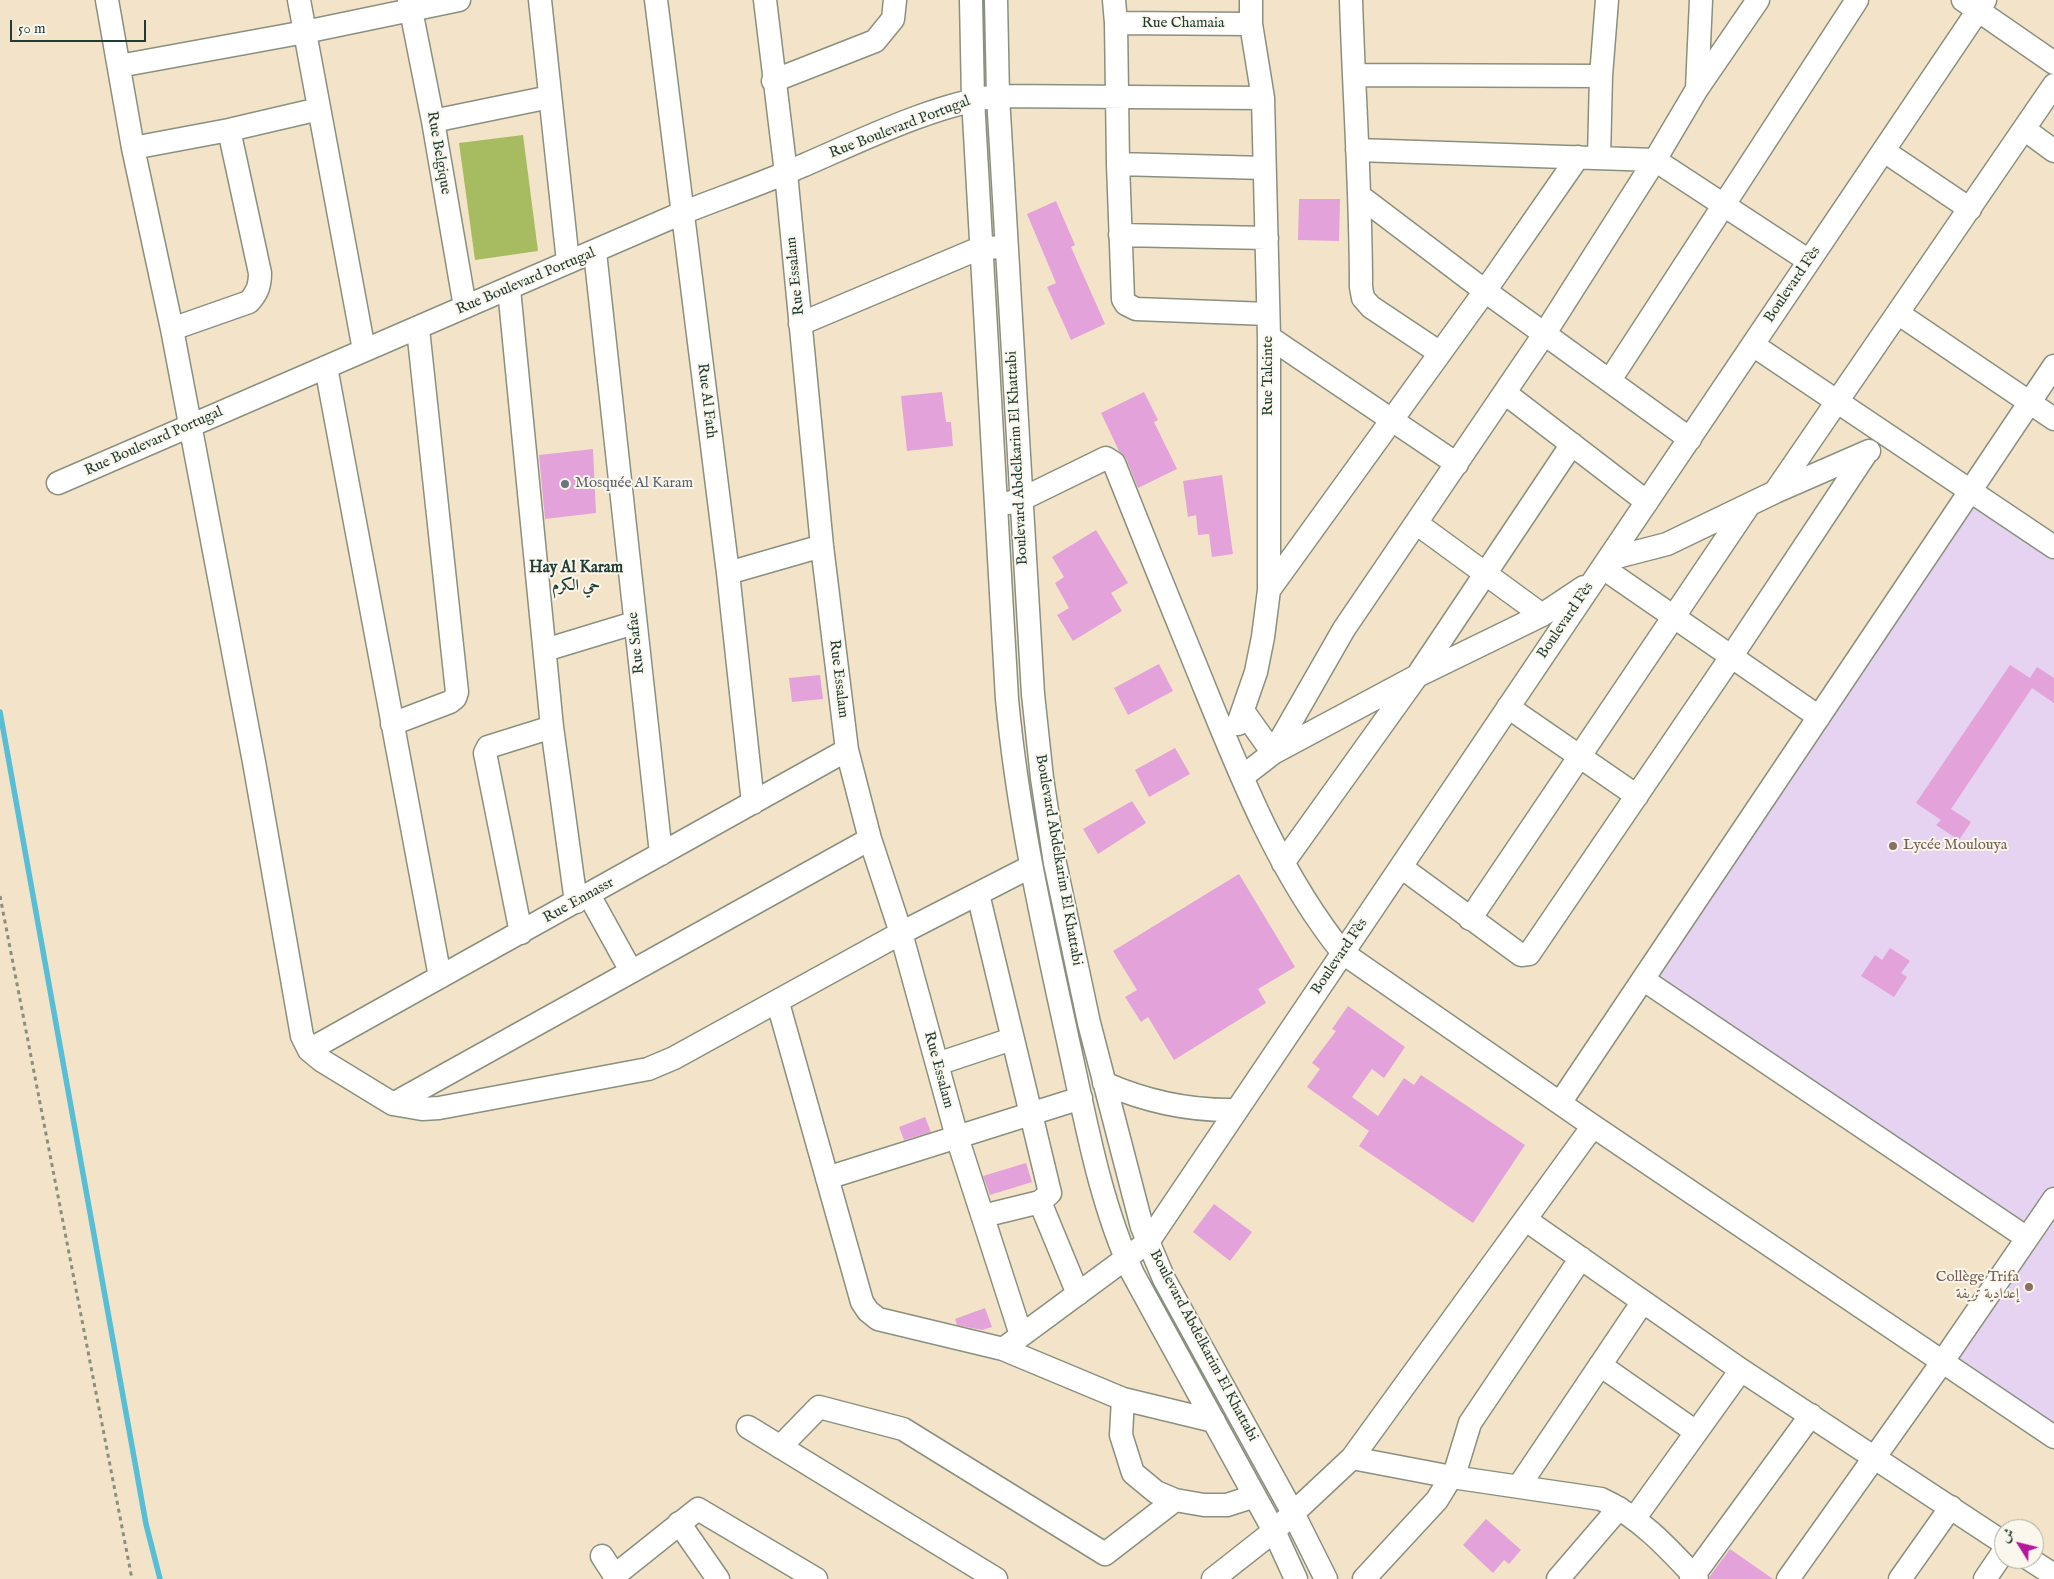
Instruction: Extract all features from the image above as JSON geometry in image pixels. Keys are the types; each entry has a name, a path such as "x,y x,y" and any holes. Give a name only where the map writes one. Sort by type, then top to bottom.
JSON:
{"street":[{"path":"107,0 133,148 172,329 254,762 302,1036 310,1050 321,1060 393,1104 422,1109 439,1108 648,1069 698,1047 901,933 1030,867"},
{"path":"299,0 364,350"},
{"path":"119,66 305,32 410,5 459,0"},
{"path":"540,0 568,262"},
{"name":"Rue Al Fath","path":"656,0 728,572 753,803"},
{"name":"Rue Essalam","path":"765,0 773,82 786,173 822,546 847,750 870,839 901,933 957,1137 1021,1335"},
{"path":"773,82 875,41 893,19 895,0"},
{"name":"Boulevard Abdelkarim El Khattabi","path":"971,0 973,99 1011,742 1030,867 1081,1098 1112,1223 1126,1260 1274,1531 1296,1579"},
{"name":"Boulevard Abdelkarim El Khattabi","path":"996,0 998,96 1020,500 1033,694 1042,778 1056,863 1104,1083 1132,1197 1148,1242 1164,1279 1294,1513 1326,1579"},
{"path":"1114,0 1122,294 1126,304 1131,308 1268,314"},
{"name":"Rue Talcinte","path":"1228,746 1243,711 1258,664 1269,590 1269,336 1263,98 1251,24 1251,0"},
{"path":"1351,0 1357,150 1361,197 1361,287 1363,298 1371,307 1440,353"},
{"path":"1269,590 1485,291 1589,158 1601,76 1607,0"},
{"path":"1697,89 1701,0"},
{"path":"1273,753 1344,629 1545,333 1655,160 1697,89 1758,0"},
{"path":"1610,380 1857,0"},
{"path":"1976,3 2054,63"},
{"name":"Boulevard Fès","path":"1004,1349 1148,1242 1884,151 1976,3"},
{"name":"Rue Belgique","path":"410,5 433,122 465,307"},
{"name":"Rue Chamaia","path":"1116,23 1251,24"},
{"path":"1354,75 1601,76"},
{"path":"1775,492 1839,402 2054,85"},
{"name":"Rue Boulevard Portugal","path":"58,484 682,213 786,173 876,134 973,99 998,96 1263,98"},
{"path":"433,122 550,97"},
{"path":"133,148 229,130 319,109"},
{"path":"172,329 249,302 256,294 260,284 260,273 229,130"},
{"path":"2024,130 2054,150"},
{"path":"1357,150 1655,160 1809,261"},
{"path":"1884,151 1970,209"},
{"path":"1118,164 1264,168"},
{"path":"1361,197 1485,291 1690,439"},
{"path":"1120,234 1267,238"},
{"path":"800,324 983,249 1007,246"},
{"name":"Rue Safae","path":"595,252 634,623 661,854"},
{"path":"509,289 552,727 582,899 631,971"},
{"path":"1899,314 2054,419"},
{"path":"392,724 450,702 455,698 457,692 418,329"},
{"path":"1269,336 1457,464"},
{"path":"1752,345 1839,402 1969,492 2054,547"},
{"path":"1560,1103 2054,366"},
{"path":"326,367 440,977"},
{"path":"1505,392 1647,502"},
{"path":"1242,777 1273,753 1417,676 1542,615 1602,569 1667,544 1892,439"},
{"path":"1283,863 1417,676 1572,444"},
{"path":"1401,867 1521,955 1529,954 1732,657 1867,452"},
{"path":"997,505 1020,500 1106,458 1111,459 1242,777 1283,863 1320,923 1343,953 1593,1126 2054,1437"},
{"path":"1470,918 1749,505"},
{"path":"1416,522 1542,615"},
{"path":"728,572 822,546"},
{"path":"1602,569 1819,717"},
{"path":"545,650 634,623"},
{"path":"1508,708 1638,796"},
{"path":"1243,711 1273,753"},
{"path":"521,933 485,753 488,747 552,727"},
{"name":"Rue Ennassr","path":"310,1050 847,750"},
{"path":"393,1104 870,839"},
{"path":"978,894 1050,1193 1040,1202 983,1216"},
{"path":"1644,980 2027,1238"},
{"path":"778,1002 862,1302 868,1311 886,1322 1004,1349 1123,1399 1214,1421"},
{"path":"937,1064 1012,1039"},
{"path":"1104,1083 1124,1092 1168,1105 1198,1109 1236,1110"},
{"path":"827,1178 1081,1098"},
{"path":"1213,1579 1274,1531 1352,1458 1593,1126"},
{"path":"1788,1579 1943,1361 2054,1199"},
{"path":"1040,1202 1078,1294"},
{"path":"1526,1220 1642,1303 1741,1370 1875,1456 1994,1536"},
{"path":"1364,1579 1437,1500 1452,1477 1470,1423 1581,1258"},
{"path":"1519,1486 1642,1303"},
{"path":"1600,1365 1696,1432"},
{"path":"1558,1579 1626,1514 1696,1432 1741,1370"},
{"path":"1123,1399 1121,1435 1133,1473 1156,1492 1175,1500 1204,1505 1227,1505 1255,1496"},
{"path":"780,1447 819,1407 903,1429 1105,1554 1175,1500"},
{"path":"1352,1458 1452,1477 1601,1499 1626,1514 1657,1538 1694,1578 1811,1415"},
{"path":"748,1427 996,1579"},
{"path":"1900,1579 1951,1507"},
{"path":"602,1556 615,1577 698,1509 816,1579"},
{"path":"679,1523 718,1579"},
{"path":"1985,1579 1994,1566"}],"path":[{"path":"0,896 132,1579"}],"shaded area":[{"name":"Lycée Moulouya","path":"1971,491 2054,547 2054,1429 1954,1362 2037,1239 1644,975"}],"green space":[{"path":"523,135 538,251 475,260 459,143"}],"building":[{"path":"1299,199 1340,199 1339,241 1298,240"},
{"path":"1056,201 1075,245 1071,247 1105,324 1071,340 1047,287 1056,283 1027,214"},
{"path":"942,392 946,422 951,422 953,446 907,451 901,396"},
{"path":"1144,392 1158,420 1154,422 1177,469 1138,488 1126,458 1119,451 1101,413"},
{"name":"Mosquée Al Karam","path":"593,449 596,513 545,519 539,455"},
{"path":"1222,475 1233,554 1212,557 1209,534 1198,535 1196,515 1188,517 1183,481"},
{"path":"1096,530 1128,583 1111,593 1122,611 1073,641 1057,615 1069,608 1055,583 1064,577 1052,557"},
{"path":"1159,664 1173,691 1128,715 1114,688"},
{"path":"2010,665 2030,678 2037,667 2054,678 2054,703 2032,688 1951,809 1971,822 1959,840 1936,825 1941,820 1916,803"},
{"path":"820,675 823,699 792,702 789,678"},
{"path":"1175,748 1190,774 1149,797 1135,770"},
{"path":"1132,801 1146,823 1098,854 1083,829"},
{"path":"1239,874 1295,967 1258,989 1266,1003 1174,1060 1148,1017 1141,1022 1125,997 1137,990 1113,951"},
{"path":"1890,948 1910,961 1901,973 1907,977 1894,997 1861,976 1875,955 1882,960"},
{"path":"1348,1006 1405,1047 1384,1078 1372,1069 1352,1097 1378,1116 1404,1078 1414,1085 1421,1075 1525,1145 1473,1223 1359,1146 1369,1131 1307,1087 1320,1069 1312,1063 1336,1031 1332,1029"},
{"path":"925,1117 931,1132 904,1140 899,1127"},
{"path":"1026,1163 1032,1182 990,1195 983,1176"},
{"path":"1214,1204 1252,1232 1230,1261 1193,1232"},
{"path":"985,1308 992,1327 982,1330 957,1325 955,1319"},
{"path":"1486,1519 1521,1550 1509,1564 1504,1560 1493,1573 1463,1545"},
{"path":"1730,1549 1773,1579 1710,1579 1710,1576"}],"waterway":[{"path":"0,712 146,1524 160,1579"}],"place":[{"name":"Mosquée Al Karam","path":"565,484"},
{"name":"Lycée Moulouya","path":"1893,846"},
{"name":"Collège Trifa إعدادية تريفة","path":"2029,1287"}],"district":[{"name":"Hay Al Karam حي الكرم","path":"576,578"}]}
